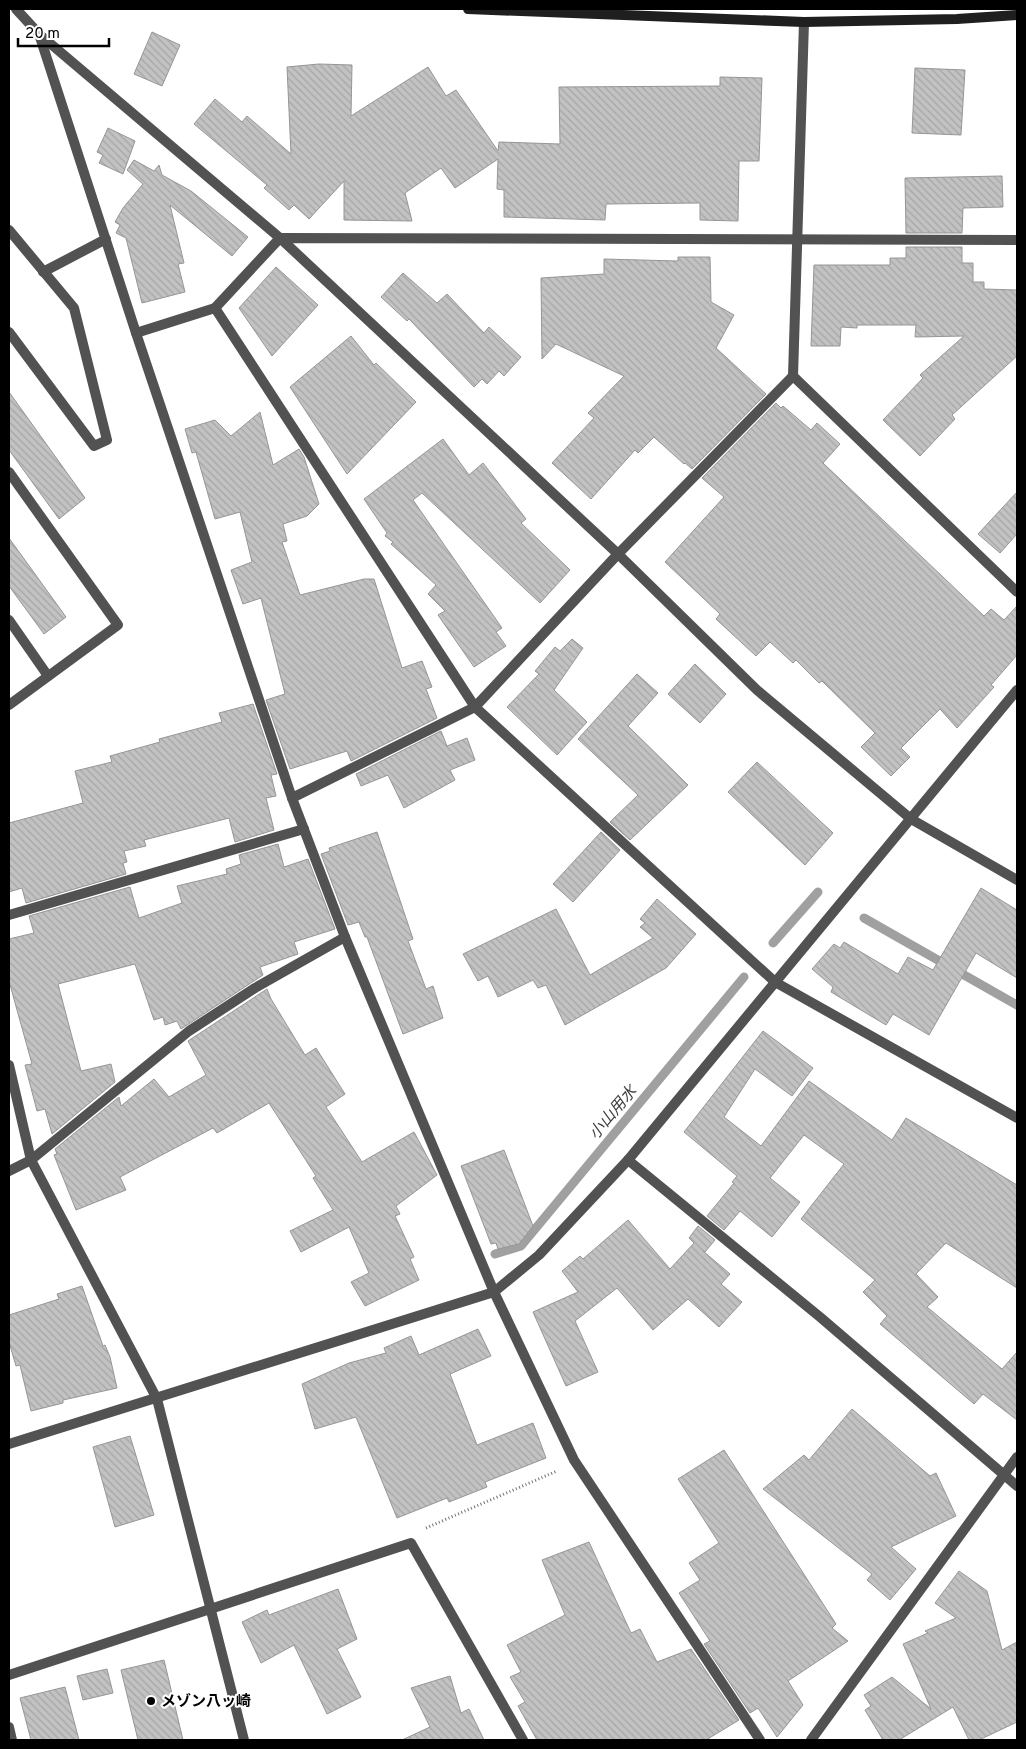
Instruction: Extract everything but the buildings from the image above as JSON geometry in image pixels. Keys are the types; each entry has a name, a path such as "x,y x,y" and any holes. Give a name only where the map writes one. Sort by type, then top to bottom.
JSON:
{"main road":[{"path":"468,9 804,22 957,19 1017,15"}],"street":[{"path":"16,9 39,34 280,238 618,554 757,690 911,819 1017,880"},
{"path":"292,798 475,707 618,554 793,376 804,22"},
{"path":"39,34 136,333 292,798 345,936 494,1292 574,1460 760,1740"},
{"path":"9,230 74,308 107,440 94,446 9,332"},
{"path":"136,333 215,308 280,238 1017,240"},
{"path":"43,272 106,239"},
{"path":"215,308 475,707 775,982 1017,1118"},
{"path":"793,376 1017,592"},
{"path":"9,472 118,625 9,705"},
{"path":"9,620 48,676"},
{"path":"9,1444 158,1399 494,1292 539,1255 628,1160 1017,690"},
{"path":"9,914 304,829"},
{"path":"9,1171 31,1160 189,1031 255,988 345,936"},
{"path":"9,1065 31,1160 158,1399 244,1740"},
{"path":"628,1160 820,1317 1017,1486"},
{"path":"811,1740 1017,1457"},
{"path":"9,1675 212,1610 411,1542 523,1740"},
{"path":"9,1726 12,1740"}],"path":[{"path":"411,1542 426,1528 559,1470"}],"waterway":[{"name":"小山用水","path":"773,943 818,892"},
{"name":"小山用水","path":"864,918 1017,1005"},
{"name":"小山用水","path":"495,1254 521,1246 744,977"}],"place":[{"name":"メゾン八ッ崎","path":"151,1701"}]}
